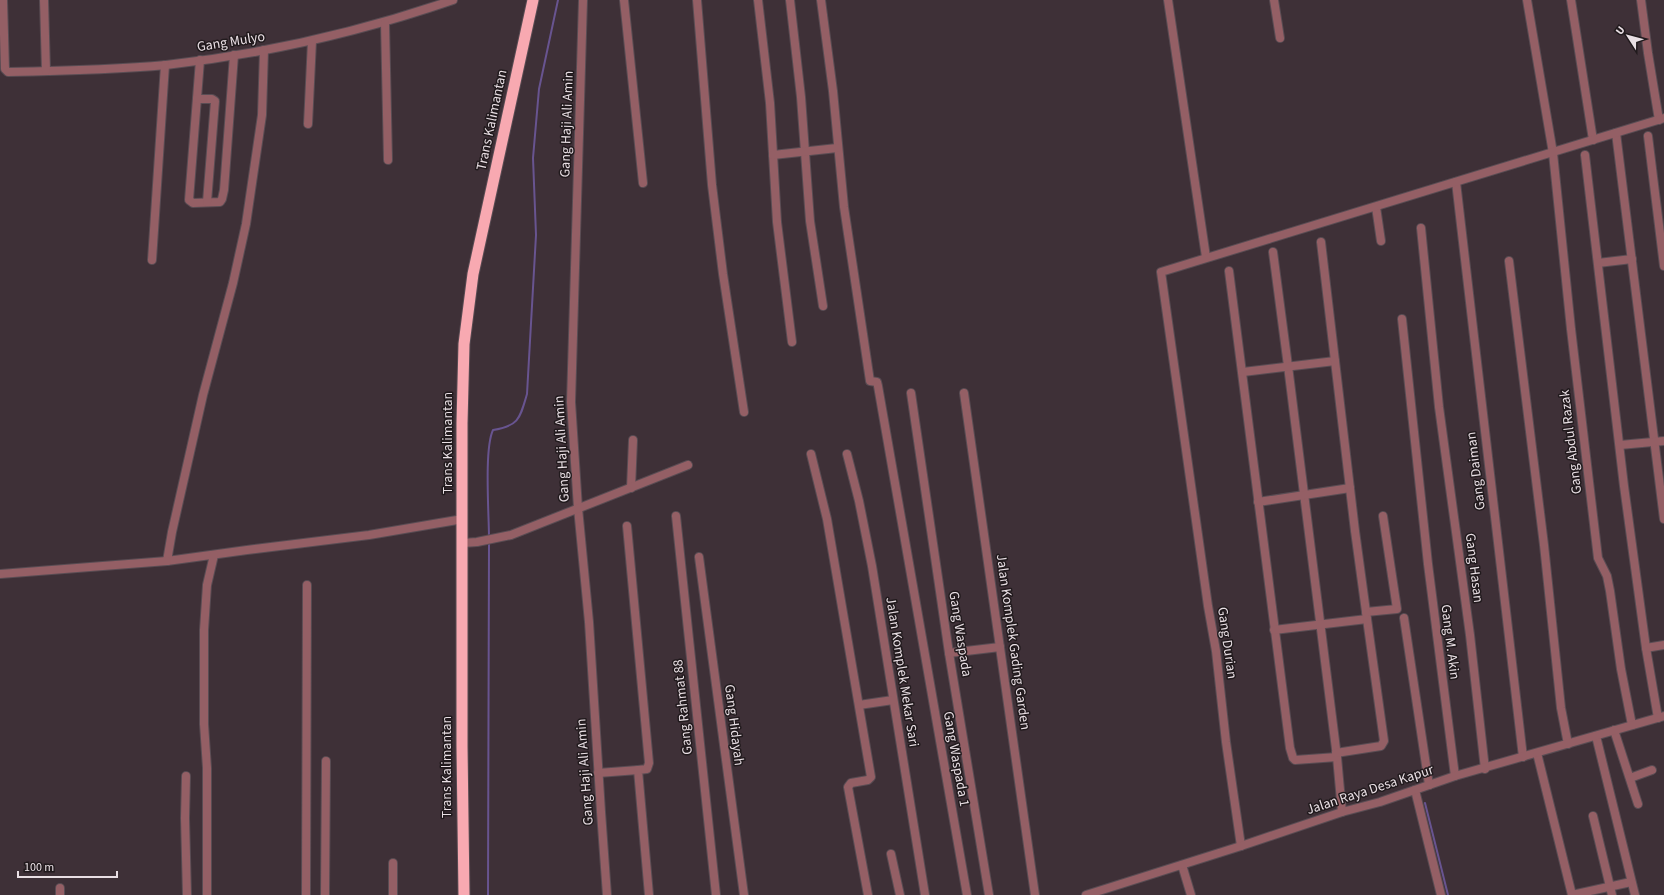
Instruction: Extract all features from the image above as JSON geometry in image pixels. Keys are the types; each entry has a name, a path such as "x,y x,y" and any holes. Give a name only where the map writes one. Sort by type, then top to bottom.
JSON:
{"highway":[{"name":"Trans Kalimantan","path":"464,894 462,746 462,386 468,307 481,233 533,0"}],"street":[{"name":"Gang Mulyo","path":"3,0 5,69 8,72 114,69 165,65 264,50 312,41 385,22 453,0"},
{"path":"44,0 46,71"},
{"name":"Gang Haji Ali Amin","path":"583,0 572,432 589,622 607,895"},
{"path":"624,0 643,183"},
{"path":"697,0 712,185 723,274 744,412"},
{"path":"758,0 770,103 777,222 792,342"},
{"path":"790,0 806,152 810,221 823,306"},
{"path":"773,155 837,148 834,98 822,0"},
{"path":"1168,0 1206,257 1376,207 1662,119 1648,53 1641,0"},
{"path":"1274,0 1280,38"},
{"name":"Gang Abdul Razak","path":"1527,0 1553,153 1571,329 1598,558 1607,576 1621,669 1632,725"},
{"path":"1571,0 1593,140"},
{"path":"385,22 388,160"},
{"path":"308,124 312,41"},
{"path":"168,561 172,532 203,395 233,283 246,224 262,115 264,50"},
{"path":"200,60 189,200 191,202 220,202 222,199 234,54"},
{"path":"152,260 165,65"},
{"path":"197,99 215,100 207,202"},
{"path":"1616,133 1664,519"},
{"path":"1648,136 1664,266"},
{"name":"Gang Waspada 1","path":"837,148 867,367 870,382 877,382 878,386 967,895"},
{"path":"1585,155 1646,648 1661,717"},
{"name":"Gang Daiman","path":"1456,182 1523,757"},
{"path":"1376,207 1381,241"},
{"name":"Gang Hasan","path":"1421,228 1439,407 1470,635 1485,769"},
{"path":"1229,270 1243,372 1274,630 1292,758 1298,760 1336,755 1381,746 1384,741 1350,488 1321,242"},
{"path":"1273,252 1342,812"},
{"name":"Gang Durian","path":"1206,257 1161,272 1216,651 1226,742 1242,846"},
{"path":"1598,263 1632,259"},
{"path":"1509,261 1544,545 1561,708 1568,744"},
{"name":"Gang M. Akin","path":"1402,319 1433,607 1455,776"},
{"path":"1243,372 1335,361"},
{"name":"Gang Waspada","path":"911,393 949,654 989,895"},
{"name":"Jalan Komplek Gading Garden","path":"964,393 1035,895"},
{"path":"631,488 633,440"},
{"path":"1620,445 1664,441"},
{"path":"812,454 828,519 871,777 868,780 851,783 848,787 868,895"},
{"name":"Jalan Komplek Mekar Sari","path":"847,454 859,501 872,566 925,895"},
{"path":"463,543 511,535 688,465"},
{"path":"1258,502 1350,488"},
{"name":"Gang Rahmat 88","path":"676,516 716,895"},
{"path":"1274,630 1320,626 1397,609 1383,516"},
{"path":"0,574 168,561 369,535 463,519"},
{"path":"598,773 647,769 649,762 627,526"},
{"path":"207,895 207,776 204,724 204,630 207,585 214,555"},
{"name":"Gang Hidayah","path":"699,557 744,895"},
{"path":"306,895 307,585"},
{"path":"1404,618 1429,785"},
{"path":"1646,648 1664,645"},
{"path":"949,654 1000,647"},
{"path":"859,705 893,700"},
{"name":"Jalan Raya Desa Kapur","path":"1090,894 1242,846 1342,812 1380,802 1455,776 1485,769 1661,717"},
{"path":"1614,730 1638,804"},
{"path":"1596,736 1635,895"},
{"path":"1537,753 1572,895 1611,891 1631,882"},
{"path":"325,895 326,761"},
{"path":"638,770 649,895"},
{"path":"1630,778 1652,770"},
{"path":"186,776 185,818 187,895"},
{"path":"1415,790 1442,895"},
{"path":"1593,816 1611,891"},
{"path":"890,854 900,895"},
{"path":"393,863 393,895"},
{"path":"1182,865 1191,895"}],"waterway":[{"path":"489,538 488,466 490,439 493,430 508,426 517,420 527,394 536,235 533,158 539,89 558,0"},
{"path":"488,895 489,543"},
{"path":"1425,803 1448,895"}]}
